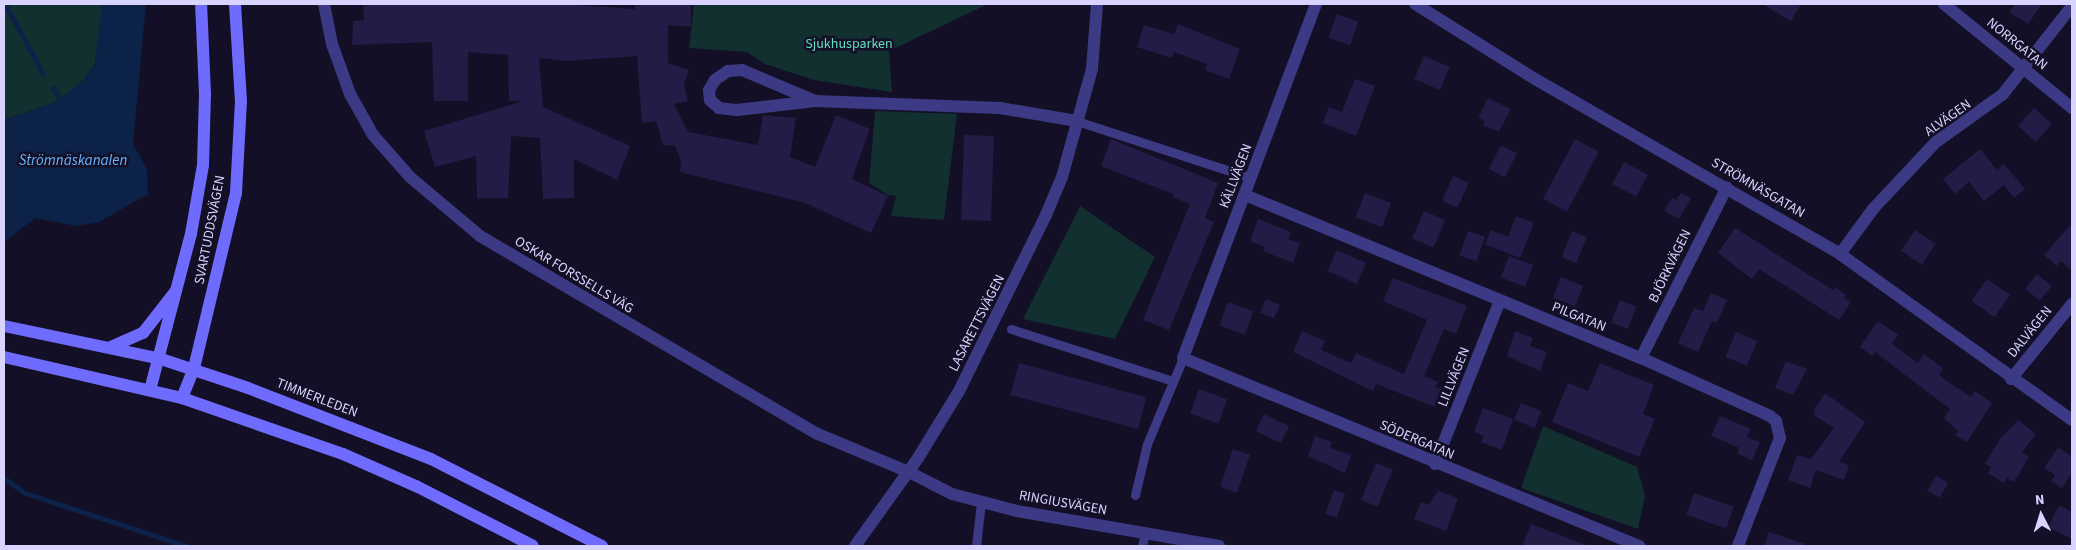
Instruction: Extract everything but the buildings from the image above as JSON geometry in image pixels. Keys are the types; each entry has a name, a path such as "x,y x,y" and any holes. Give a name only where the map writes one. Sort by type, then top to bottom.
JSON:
{"main road":[{"name":"SVARTUDDSVÄGEN","path":"150,390 161,359 178,288 203,165 206,94 202,4"},
{"name":"SVARTUDDSVÄGEN","path":"182,398 194,368 236,194 241,102 235,4"},
{"name":"SVARTUDDSVÄGEN","path":"112,347 143,332 178,288"},
{"name":"TIMMERLEDEN","path":"4,326 112,347 194,368 431,459 602,546"},
{"path":"4,358 182,398 343,454 416,486 533,546"}],"street":[{"name":"OSKAR FORSSELLS VÄG","path":"324,4 332,44 347,85 373,135 410,177 480,236 818,434 908,472"},
{"name":"LASARETTSVÄGEN","path":"855,546 870,522 908,472 959,391 1029,253 1062,176 1077,122 1095,55 1097,4"},
{"name":"KÄLLVÄGEN","path":"1183,358 1316,4"},
{"name":"STRÖMNÄSGATAN","path":"1415,4 1535,79 1728,187 1840,254 2011,379 2072,420"},
{"name":"NORRGATAN","path":"1944,4 2072,108"},
{"name":"ALVÄGEN","path":"1840,254 1873,209 1936,142 1983,112 2025,69 2072,6"},
{"path":"815,101 742,70 728,71 714,80 710,90 710,100 719,108 737,110 815,101 1000,108 1077,122"},
{"name":"BJÖRKVÄGEN","path":"1641,358 1728,187"},
{"name":"PILGATAN","path":"1245,195 1641,358 1756,408 1776,420 1780,438 1738,546"},
{"name":"LILLVÄGEN","path":"1435,464 1500,301"},
{"name":"DALVÄGEN","path":"2011,379 2072,304"},
{"name":"SÖDERGATAN","path":"1183,358 1435,464 1640,546"},
{"name":"RINGIUSVÄGEN","path":"908,472 952,494 981,502 1218,546"},
{"name":"LASARETTSVÄGEN","path":"846,546 870,522"}],"lane":[{"path":"1077,122 1252,178"},
{"path":"1011,329 1173,382"},
{"path":"1135,495 1148,444 1183,358"},
{"path":"976,546 981,502"},
{"path":"1142,546 1145,533"}],"green space":[{"path":"4,4 102,4 102,29 95,63 83,81 56,102 4,120"},
{"name":"Sjukhusparken","path":"694,4 988,4 889,51 892,92 814,80 765,64 747,52 689,48"},
{"path":"875,111 957,114 944,220 891,216 896,196 888,195 869,183"},
{"path":"1080,206 1155,257 1115,339 1023,319"},
{"path":"1543,426 1637,467 1645,496 1638,529 1521,488"}],"water":[{"name":"Strömnäskanalen","path":"102,4 146,4 133,144 147,169 148,194 99,222 76,226 35,218 4,242 4,120 56,102 83,81 95,63"}],"waterway":[{"path":"5,4 43,74"},
{"path":"53,88 60,99"},
{"path":"4,478 25,493 186,546"}]}
